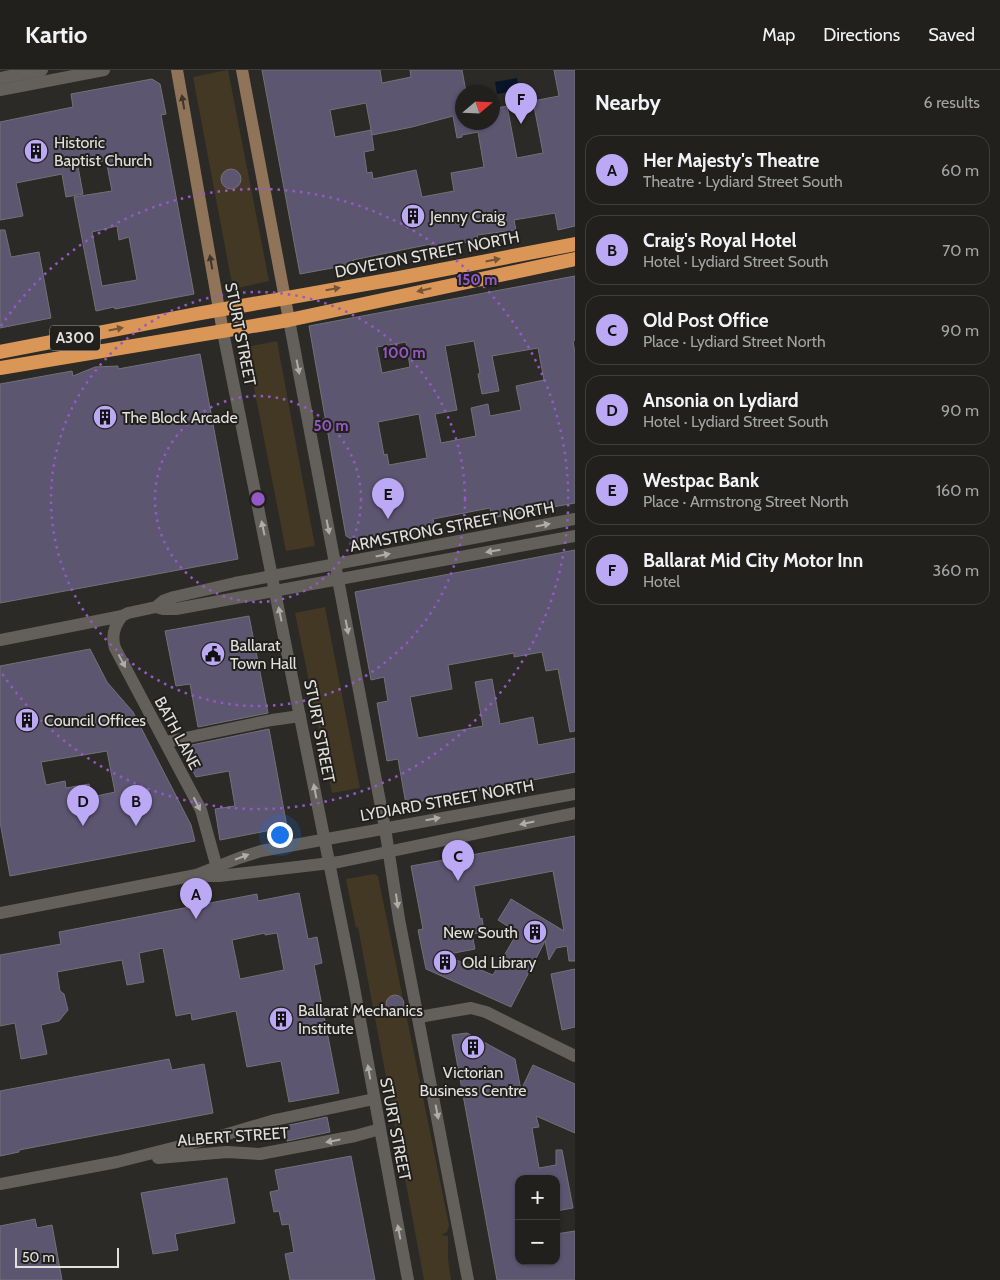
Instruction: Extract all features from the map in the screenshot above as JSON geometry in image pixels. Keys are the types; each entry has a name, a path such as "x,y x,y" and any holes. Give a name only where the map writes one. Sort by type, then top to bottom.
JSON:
{"highway":[{"name":"DOVETON STREET NORTH","path":"285,298 575,244"},
{"name":"DOVETON STREET NORTH","path":"289,320 575,258"},
{"name":"A300","path":"0,352 285,298"},
{"name":"A300","path":"0,368 289,320"}],"main road":[{"name":"STURT STREET","path":"177,70 223,332"},
{"path":"242,70 289,320"}],"street":[{"path":"0,78 42,70"},
{"path":"0,90 104,70"},
{"path":"289,320 390,852 399,919 468,1280"},
{"name":"STURT STREET","path":"223,332 330,863 408,1280"},
{"name":"ARMSTRONG STREET NORTH","path":"156,607 163,601 174,597 272,576 575,519"},
{"name":"ARMSTRONG STREET NORTH","path":"156,607 176,609 575,536"},
{"path":"0,640 122,616 156,607"},
{"name":"BATH LANE","path":"122,616 116,624 113,633 115,648 166,742 204,818 218,872"},
{"path":"166,742 300,716"},
{"name":"LYDIARD STREET NORTH","path":"218,872 254,853 575,794"},
{"path":"0,913 196,875 330,863 575,813"},
{"path":"419,1017 471,1008 486,1012 575,1056"},
{"name":"ALBERT STREET","path":"0,1184 117,1162 275,1120 374,1099"},
{"name":"ALBERT STREET","path":"117,1162 227,1152 260,1154 355,1136 380,1129"}],"shaded area":[{"path":"228,70 269,281 233,289 193,77"},
{"path":"277,341 315,546 286,551 246,347"},
{"path":"325,607 360,788 332,793 295,613"},
{"path":"374,874 378,876 449,1225 447,1232 441,1235 448,1236 448,1259 451,1280 424,1280 358,927 356,928 346,879"}],"water":[{"path":"517,78 519,90 500,93 500,85 496,85 495,82"}],"building":[{"path":"262,70 380,70 382,83 411,77 410,70 462,70 465,85 455,85 455,127 453,116 372,135 366,103 330,110 335,137 371,130 374,150 364,152 367,173 372,172 373,179 416,170 422,197 454,191 451,173 484,167 478,132 462,135 462,137 457,138 456,130 500,130 500,107 507,106 517,158 543,153 533,101 559,96 554,70 575,70 575,226 558,230 555,213 514,220 516,230 477,235 478,240 431,249 431,244 353,260 354,264 300,274"},
{"path":"152,79 160,84 166,114 161,115 194,294 96,311 74,197 112,191 106,160 99,162 99,157 77,161 83,194 66,197 62,174 16,183 23,216 0,220 0,122 73,107 71,94","holes":["117,226 119,240 129,237 137,280 102,286 92,232"]},
{"path":"231,169 238,172 241,179 238,186 231,189 224,186 221,179 224,172"},
{"path":"0,230 5,230 11,257 39,252 51,318 0,328"},
{"path":"575,276 575,340 573,341 575,353 575,503 492,518 490,508 433,519 435,527 357,542 346,536 309,326","holes":["474,341 482,394 499,391 492,356 538,348 544,380 516,386 521,410 490,416 488,404 471,408 476,436 441,443 435,414 457,410 445,346","406,342 410,367 382,373 377,347","419,414 427,458 389,465 387,454 384,455 378,422"]},
{"path":"200,354 238,559 0,603 0,384 72,371 73,376 95,367 118,366 118,369"},
{"path":"575,550 575,731 570,732 558,669 546,671 542,652 514,657 514,653 448,665 452,689 410,697 418,738 483,726 475,682 492,679 500,724 533,717 538,745 575,738 575,772 406,804 398,759 387,761 377,703 388,701 384,677 371,680 355,592"},
{"name":"Ballarat Town Hall","path":"249,616 268,713 198,727 190,684 176,686 165,631"},
{"path":"90,649 107,682 133,712 191,825 195,841 10,876 0,822 0,666","holes":["107,751 115,792 92,797 89,784 66,788 65,781 46,785 41,762"]},
{"path":"269,729 287,827 220,840 215,809 235,806 229,771 196,777 182,747"},
{"path":"575,836 575,961 569,961 567,946 556,948 549,960 545,941 511,1007 426,969 418,930 423,929 411,866","holes":["553,871 564,931 511,899 498,920 509,927 507,930 516,935 493,975 444,955 475,949 472,934 484,932 474,886"]},
{"path":"299,893 308,939 317,937 322,963 314,965 339,1093 289,1102 281,1061 247,1067 236,1011 192,1020 191,1013 176,1016 163,948 139,953 144,982 127,985 122,960 57,972 60,991 64,994 68,1010 59,1021 41,1025 47,1054 21,1059 15,1023 0,1026 0,955 61,944 59,932 257,894 258,901","holes":["265,933 265,935 277,933 284,970 240,979 232,940"]},
{"path":"575,969 575,1027 562,1030 551,974"},
{"path":"395,995 401,998 404,1004 401,1010 395,1013 389,1010 386,1004 389,998"},
{"path":"467,1033 515,1059 521,1090 533,1065 575,1084 575,1133 536,1116 539,1127 532,1128 539,1168 556,1165 556,1150 562,1150 573,1208 560,1210 560,1175 515,1175 515,1265 560,1265 560,1233 575,1231 575,1280 497,1280 452,1035"},
{"path":"169,1059 172,1070 204,1064 213,1113 19,1150 19,1152 0,1156 0,1091"},
{"path":"327,1117 330,1132 287,1141 285,1126"},
{"path":"351,1156 375,1280 290,1280 285,1254 294,1252 289,1224 282,1225 279,1211 274,1212 270,1192 279,1190 275,1170"},
{"path":"227,1178 235,1223 175,1234 178,1250 153,1254 141,1193"},
{"path":"35,1219 37,1228 52,1225 62,1280 0,1280 0,1226"}],"place":[{"name":"Ballarat Mid City Motor Inn","path":"521,124"},
{"name":"Historic Baptist Church","path":"36,151"},
{"name":"Jenny Craig","path":"413,216"},
{"name":"The Block Arcade","path":"105,417"},
{"name":"Westpac Bank","path":"388,519"},
{"name":"Ballarat Town Hall","path":"213,654"},
{"name":"Council Offices","path":"27,720"},
{"name":"Ansonia on Lydiard","path":"83,826"},
{"name":"Craig's Royal Hotel","path":"136,826"},
{"name":"Old Post Office","path":"458,881"},
{"name":"Her Majesty's Theatre","path":"196,919"},
{"name":"New South","path":"535,932"},
{"name":"Old Library","path":"445,962"},
{"name":"Ballarat Mechanics Institute","path":"281,1019"},
{"name":"Victorian Business Centre","path":"473,1047"}]}
